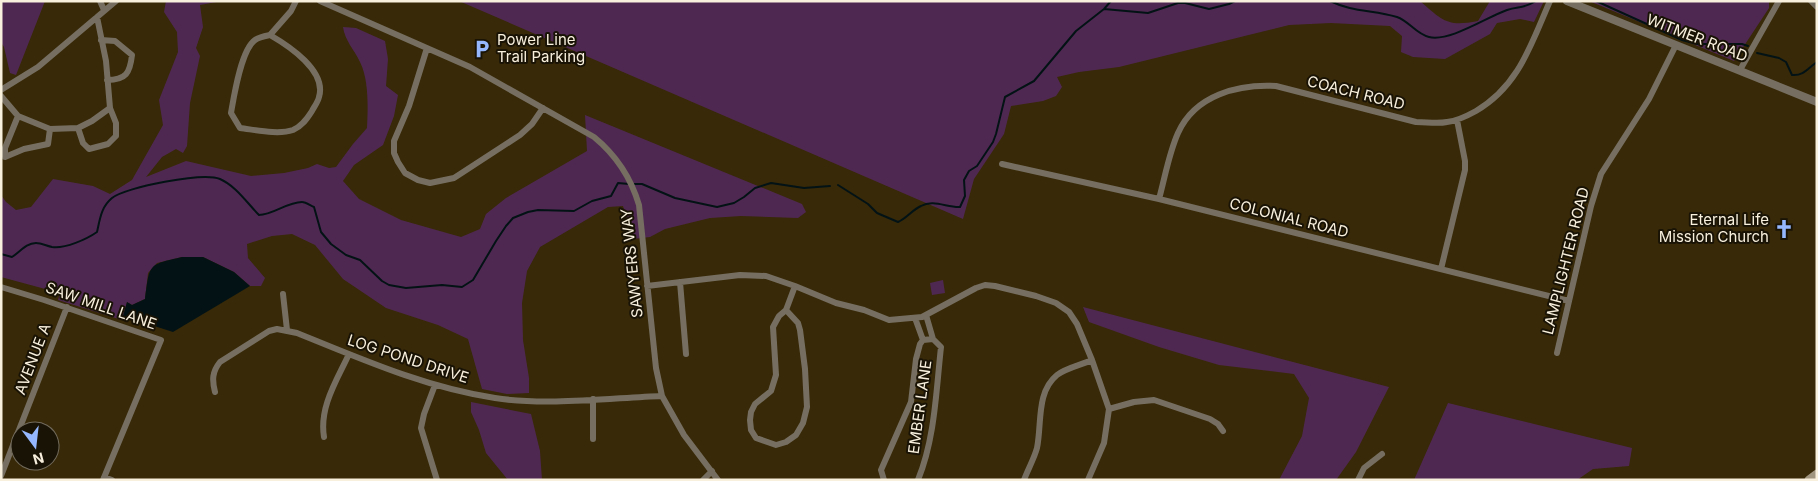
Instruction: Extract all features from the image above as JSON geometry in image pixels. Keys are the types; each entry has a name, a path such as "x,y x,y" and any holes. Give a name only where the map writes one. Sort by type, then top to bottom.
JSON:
{"main road":[{"path":"1809,480 1817,474"}],"street":[{"path":"100,1 104,10"},
{"path":"1,90 38,67 116,1"},
{"path":"270,35 305,60 313,70 320,88 319,97 308,118 295,129 285,131 240,128 231,113 239,74 249,47 254,40 270,35 291,11 296,1"},
{"name":"SAWYERS WAY","path":"320,1 470,67 594,137 607,147 627,174 635,190 639,205 656,368 662,396 684,435 718,480"},
{"name":"COACH ROAD","path":"1159,199 1179,130 1187,119 1213,97 1232,90 1257,85 1276,86 1416,122 1439,123 1457,120 1485,105 1508,85 1517,74 1550,1"},
{"name":"WITMER ROAD","path":"1567,1 1817,102"},
{"path":"1740,70 1779,1"},
{"path":"1811,1 1817,7"},
{"path":"78,128 83,143 89,149 108,144 116,136 116,123 110,108 106,61 97,17"},
{"path":"102,40 115,41 132,55 131,66 127,74 118,80 108,80"},
{"name":"LAMPLIGHTER ROAD","path":"1557,353 1591,206 1601,174 1649,99 1676,45"},
{"path":"427,48 409,106 394,141 394,152 398,162 405,173 418,180 430,183 454,178 520,135 532,124 543,108"},
{"path":"1,96 18,116 50,130 78,128 110,108"},
{"path":"18,116 5,148 5,157 24,149 48,144 50,130"},
{"path":"1441,270 1465,170 1457,120"},
{"name":"COLONIAL ROAD","path":"1002,164 1159,199 1569,301"},
{"path":"647,286 748,276 766,276 836,303 864,310 889,320 922,317 976,288 985,286 996,286 1056,303 1068,312 1077,324 1109,409 1104,444 1088,480"},
{"path":"680,282 686,354"},
{"path":"786,310 798,323 800,330 807,407 803,423 796,435 786,442 776,445 756,438 751,430 750,420 755,404 770,391 776,375 773,327 779,316 786,310 795,286"},
{"name":"SAW MILL LANE","path":"1,287 161,340 104,478"},
{"path":"215,392 212,377 215,368 220,362 269,331 277,329 287,330 283,294"},
{"name":"AVENUE A","path":"1,476 66,307"},
{"name":"EMBER LANE","path":"918,480 926,462 932,430 941,347 933,339 926,315"},
{"name":"EMBER LANE","path":"915,318 923,340"},
{"name":"LOG POND DRIVE","path":"287,330 436,385 496,398 527,400 662,396"},
{"name":"EMBER LANE","path":"923,340 933,339"},
{"name":"EMBER LANE","path":"884,480 881,470 912,402 916,359 923,340"},
{"path":"324,437 322,426 324,411 349,354"},
{"path":"1024,480 1037,449 1043,402 1049,383 1058,374 1092,360"},
{"path":"436,385 424,414 421,428 437,480"},
{"path":"593,399 593,439"},
{"path":"1109,409 1134,402 1154,400 1210,420 1218,424 1223,431"},
{"path":"1358,480 1364,468 1382,454"},
{"path":"703,480 712,471"},
{"path":"104,478 112,480"}],"shaded area":[{"path":"1,1 45,1 16,75 10,73 1,42"},
{"path":"166,1 222,1 200,5 203,27 196,48 200,56 190,103 187,146 183,153 176,149 162,157 146,177 186,161 251,176 284,173 317,164 329,168 336,167 367,128 368,103 365,77 343,27 356,28 385,41 388,59 386,86 398,95 394,116 383,145 354,165 343,181 359,199 401,220 461,237 480,229 486,214 506,198 587,151 585,115 802,204 806,212 798,218 741,216 710,218 665,229 650,237 633,239 623,206 608,207 540,247 527,271 522,303 523,340 529,378 529,393 507,394 482,389 468,339 438,325 386,308 343,279 315,245 292,234 272,236 247,244 248,258 265,278 261,286 250,286 234,272 203,257 182,257 157,263 148,273 145,299 132,305 127,302 122,320 58,300 60,293 1,277 1,195 16,210 31,207 53,179 93,186 110,194 132,180 163,125 159,100 178,52 177,32 164,12"},
{"path":"459,1 1420,1 1446,21 1468,23 1478,21 1490,1 1544,1 1534,22 1520,19 1497,23 1490,34 1445,59 1413,57 1401,52 1402,36 1390,26 1331,23 1289,25 1119,67 1057,77 1062,87 1056,96 1043,101 1011,106 1004,134 974,179 963,219"},
{"path":"1589,1 1769,1 1769,8 1734,61"},
{"path":"182,257 203,257 234,272 250,286 173,332 123,316 127,302 132,305 145,299 152,268 162,262"},
{"path":"943,280 945,293 932,295 930,283"},
{"path":"1083,307 1389,387 1356,452 1336,480 1279,480 1302,436 1309,398 1294,374 1219,365 1159,347 1089,322"},
{"path":"471,402 531,414 540,451 542,480 508,480 486,453 471,412"},
{"path":"1448,403 1632,448 1629,466 1593,469 1577,480 1414,480"}],"waterway":[{"path":"838,185 868,204 877,213 898,222 918,208 930,203 960,207 965,196 964,180 969,171 977,166 993,142 1005,97 1034,81 1076,31 1104,9 1111,1"},
{"path":"1104,9 1148,13 1178,3 1209,9 1235,1"},
{"path":"1330,1 1338,5 1397,17 1424,35 1438,38 1458,32 1507,10 1532,4 1536,1"},
{"path":"1596,1 1682,40 1697,44 1742,44 1748,46"},
{"path":"1757,53 1779,58 1786,62 1792,75 1803,73 1817,62"},
{"path":"1,254 12,257 32,243 57,247 88,238 97,232 105,205 112,198 132,189 182,179 211,177 226,182 259,215 296,203 304,202 314,207 321,232 331,244 346,255 360,260 382,281 389,285 406,288 442,285 462,287 473,280 496,241 513,218 538,210 574,211 592,201 611,196 618,183 629,184"},
{"path":"633,184 642,184 675,198 717,207 734,203 755,188 771,183 804,188 830,186"}],"place":[{"name":"Power Line Trail Parking","path":"482,49"},
{"name":"Eternal Life Mission Church","path":"1784,229"}]}
